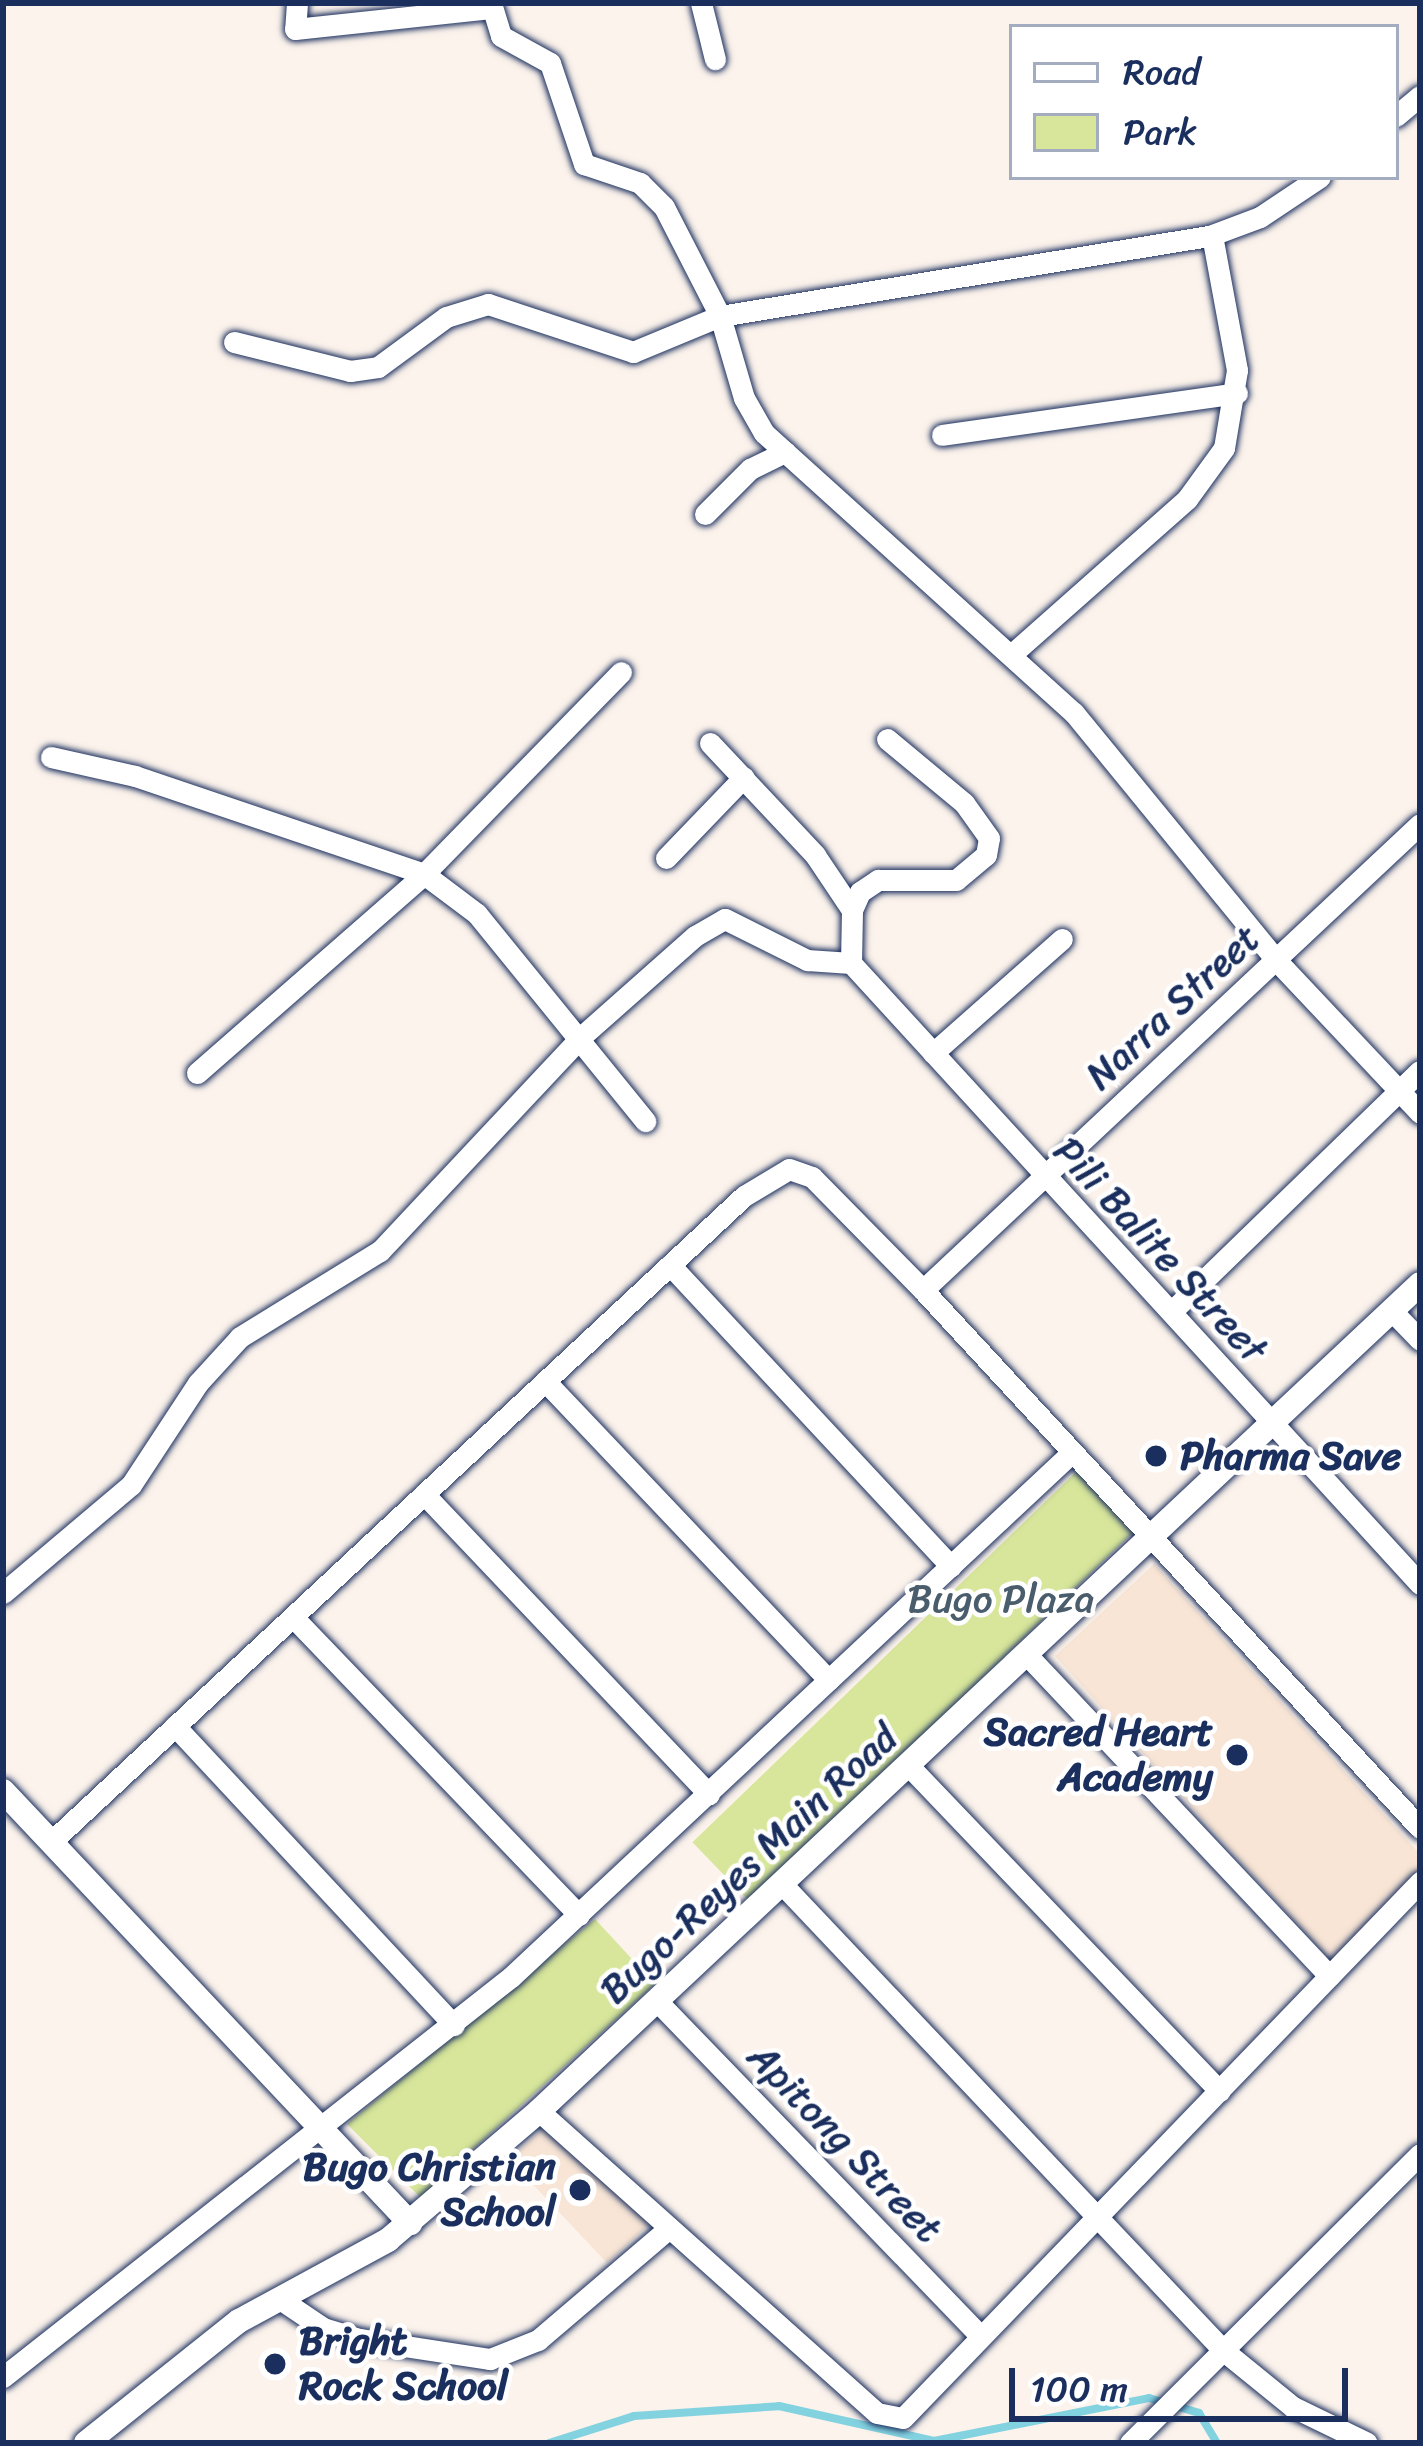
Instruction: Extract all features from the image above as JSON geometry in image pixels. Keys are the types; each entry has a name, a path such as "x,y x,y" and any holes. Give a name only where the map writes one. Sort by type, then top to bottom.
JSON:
{"street":[{"path":"297,3 296,29 491,5 501,36 550,63 584,164 640,183 664,207 720,316 751,416 1074,713 1276,960 1420,1113"},
{"path":"701,3 716,59"},
{"path":"234,342 350,370 378,367 466,307 488,304 633,352 720,316 1212,235 1260,217 1316,180"},
{"path":"1012,654 1187,499 1224,448 1237,392 1236,347 1212,235"},
{"path":"942,435 1237,392"},
{"path":"705,514 750,469 785,452"},
{"path":"197,1073 424,874 621,672"},
{"path":"852,910 878,880 956,880 986,855 983,823 887,739"},
{"path":"3,1594 131,1485 198,1383 240,1337 380,1252 582,1036 657,966 725,919 807,960 851,963 852,910 815,855 710,743"},
{"path":"50,757 134,776 424,874 477,914 582,1036 645,1120"},
{"path":"666,858 744,777"},
{"name":"Narra Street","path":"923,1290 1420,824"},
{"path":"933,1053 1062,939"},
{"name":"Pili Balite Street","path":"851,963 1042,1180 1172,1311 1420,1584"},
{"path":"1172,1311 1420,1071"},
{"path":"51,1842 759,1183 803,1170 923,1290 1069,1455 1420,1828"},
{"path":"670,1265 951,1566"},
{"name":"Bugo-Reyes Main Road","path":"87,2443 207,2345 280,2299 357,2261 410,2223 539,2111 1420,1284"},
{"path":"1392,1311 1420,1340"},
{"path":"545,1381 829,1681"},
{"path":"3,2377 454,2025 579,1915 1069,1455"},
{"path":"424,1494 709,1794"},
{"path":"293,1617 579,1915"},
{"path":"1027,1655 1330,1976"},
{"path":"176,1726 454,2025"},
{"path":"908,1766 1219,2091"},
{"path":"3,1791 410,2223"},
{"path":"539,2111 889,2419 914,2411 1096,2215 1420,1882"},
{"path":"781,1883 1224,2351 1294,2408 1366,2443"},
{"name":"Apitong Street","path":"656,2000 981,2336"},
{"path":"1130,2443 1420,2154"},
{"path":"280,2299 323,2328 358,2339 490,2359 538,2340 669,2228"}],"shaded area":[{"name":"Sacred Heart Academy","path":"1154,1564 1420,1854 1420,1872 1330,1960 1055,1656"},
{"name":"Bugo Christian School","path":"549,2123 654,2220 607,2263 509,2159"}],"green space":[{"name":"Bugo Plaza","path":"1078,1470 1136,1530 750,1902 692,1842"},
{"path":"595,1919 655,1984 420,2197 347,2124"}],"waterway":[{"path":"549,2443 634,2416 779,2406 934,2441 1149,2398 1199,2413 1217,2443"}],"place":[{"name":"Pharma Save","path":"1156,1456"},
{"name":"Sacred Heart Academy","path":"1237,1755"},
{"name":"Bugo Christian School","path":"580,2190"},
{"name":"Bright Rock School","path":"275,2364"}]}
